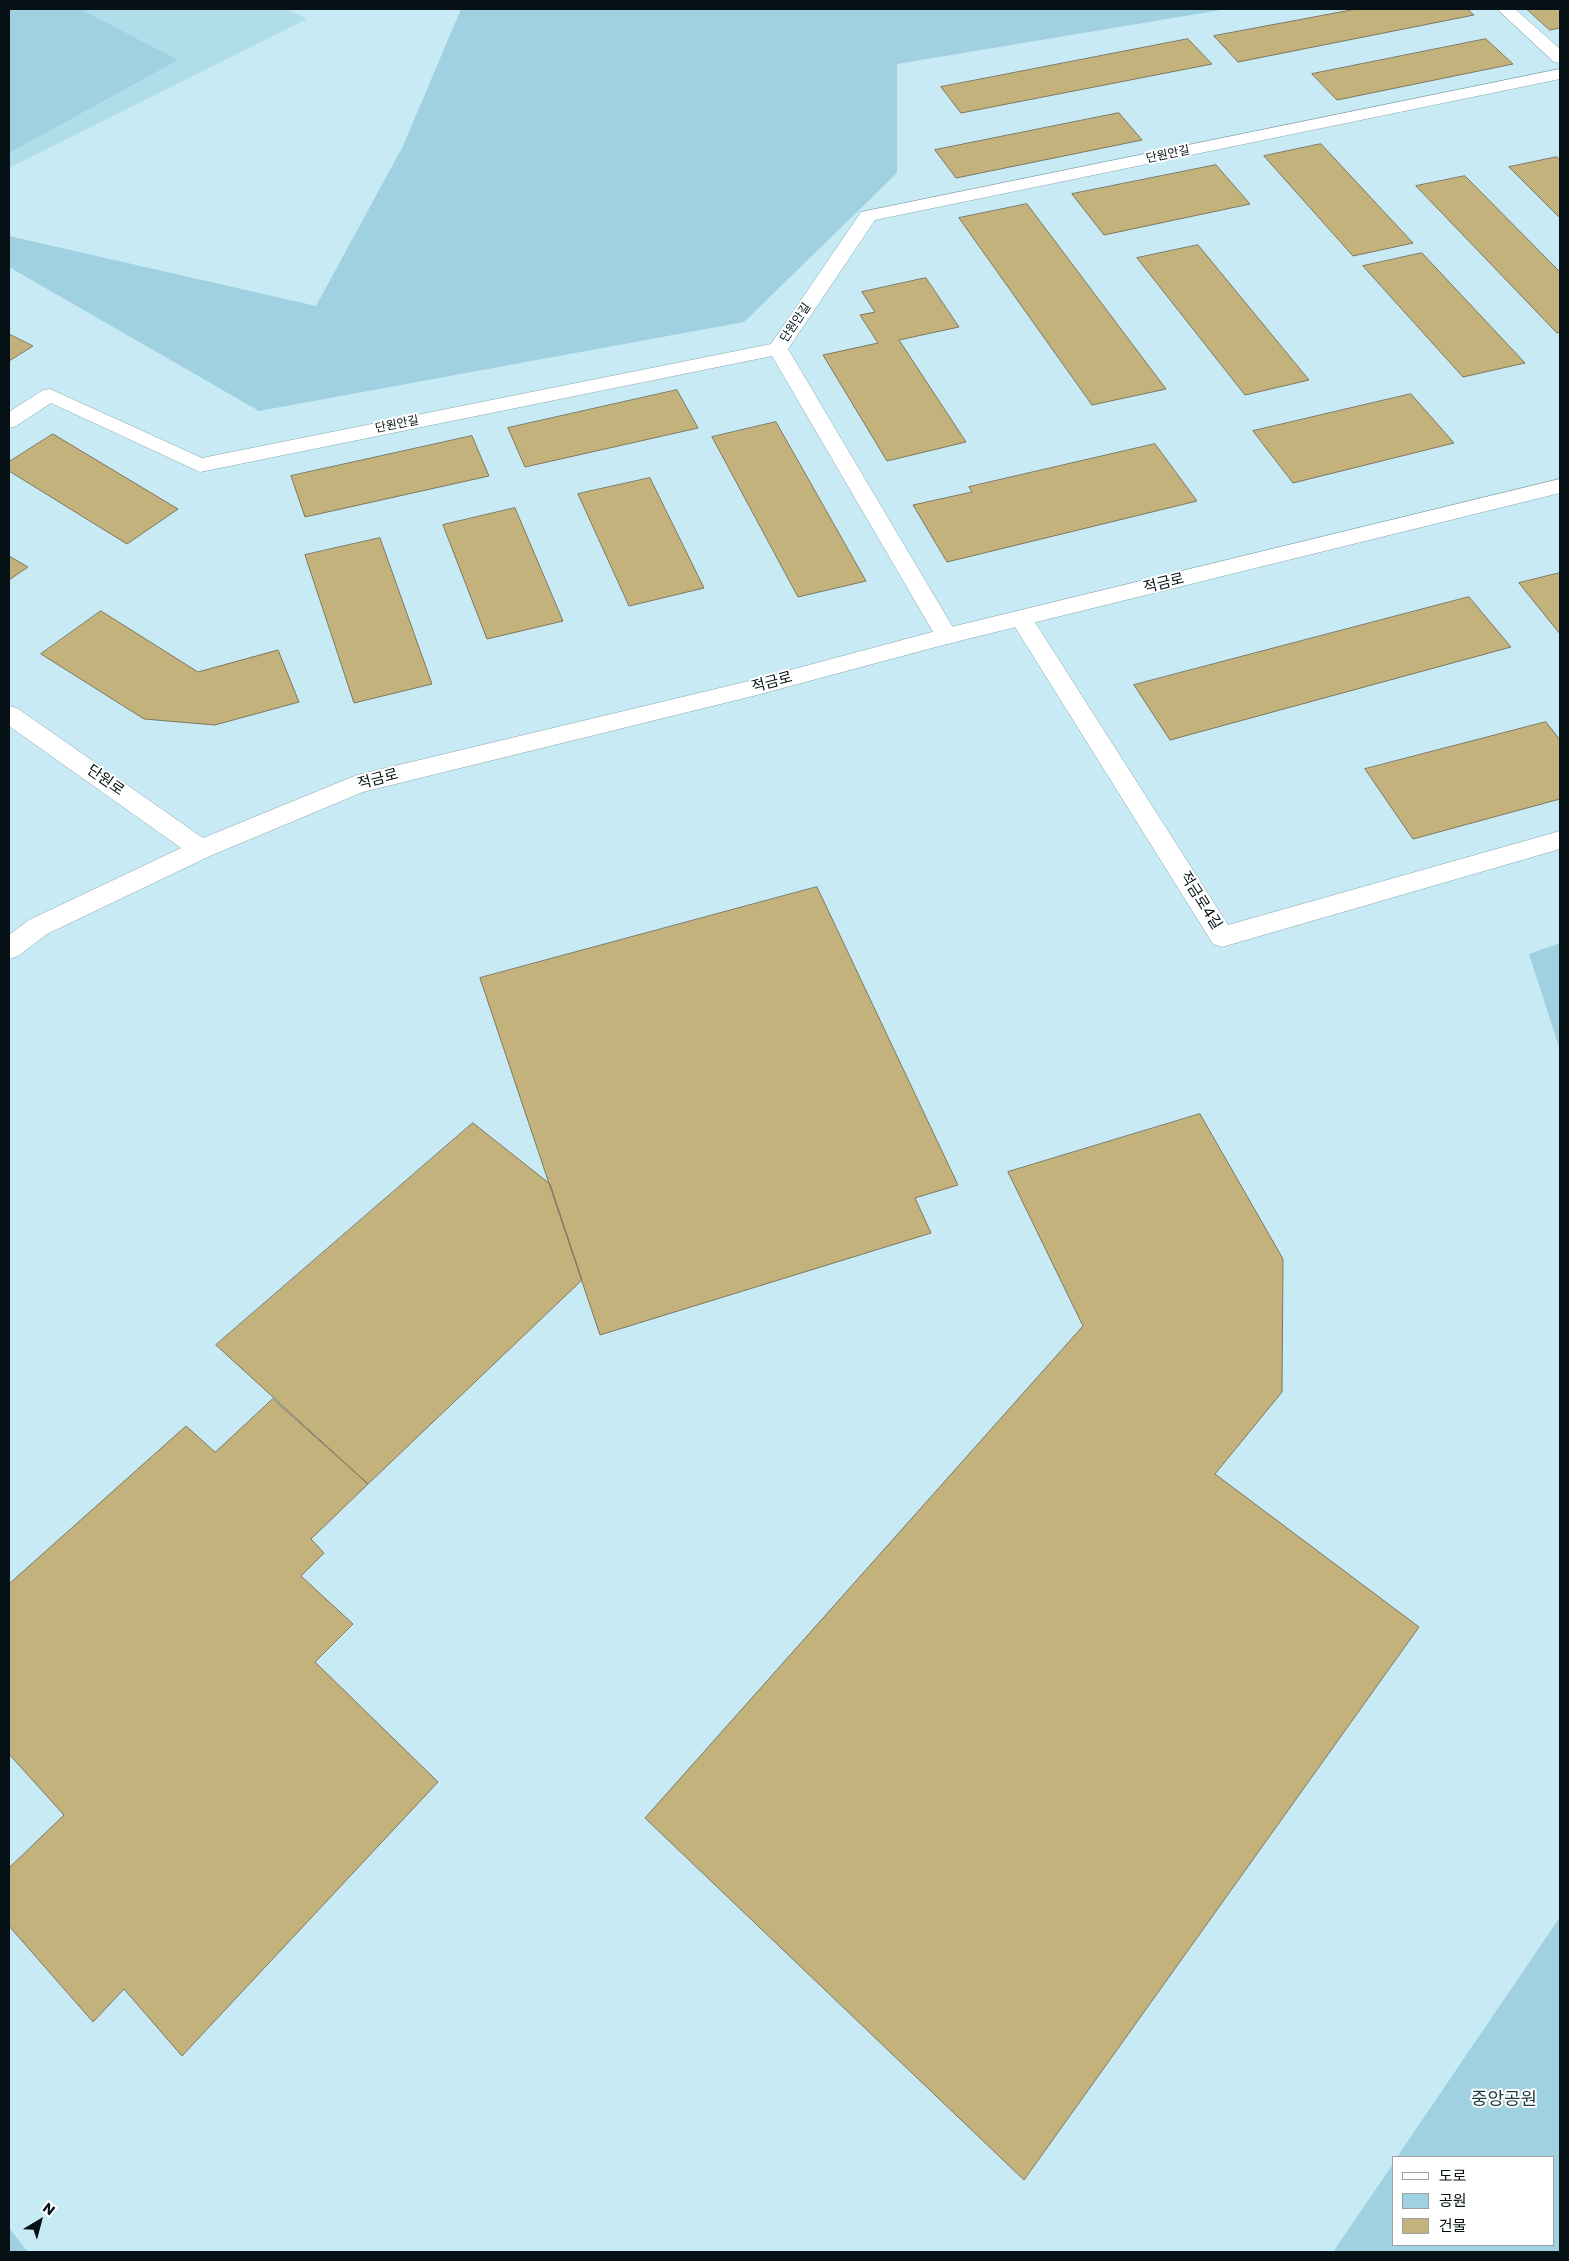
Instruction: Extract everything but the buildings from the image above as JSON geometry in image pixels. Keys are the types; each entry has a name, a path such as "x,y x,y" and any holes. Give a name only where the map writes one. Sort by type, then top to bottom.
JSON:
{"street":[{"path":"1505,9 1560,58"},
{"name":"단원안길","path":"9,421 50,395 200,465 778,349 868,216 1560,74"},
{"path":"778,349 947,636"},
{"name":"적금로","path":"9,949 38,927 201,848 357,784 753,688 947,636 1560,486"},
{"name":"적금로4길","path":"1021,619 1222,937 1560,840"},
{"name":"단원로","path":"9,714 201,848"}],"shaded area":[{"path":"9,9 287,9 307,19 9,168"}],"green space":[{"path":"9,9 80,9 178,60 9,153"},
{"path":"461,9 1227,9 897,64 897,173 744,322 259,411 9,267 9,236 316,306 403,146"},
{"path":"1560,943 1560,1050 1529,954"},
{"name":"중앙공원","path":"1560,1917 1560,2252 1333,2252 1392,2165 1392,2246 1554,2246 1554,2156 1398,2156"},
{"path":"9,2228 28,2252 9,2252"}]}
